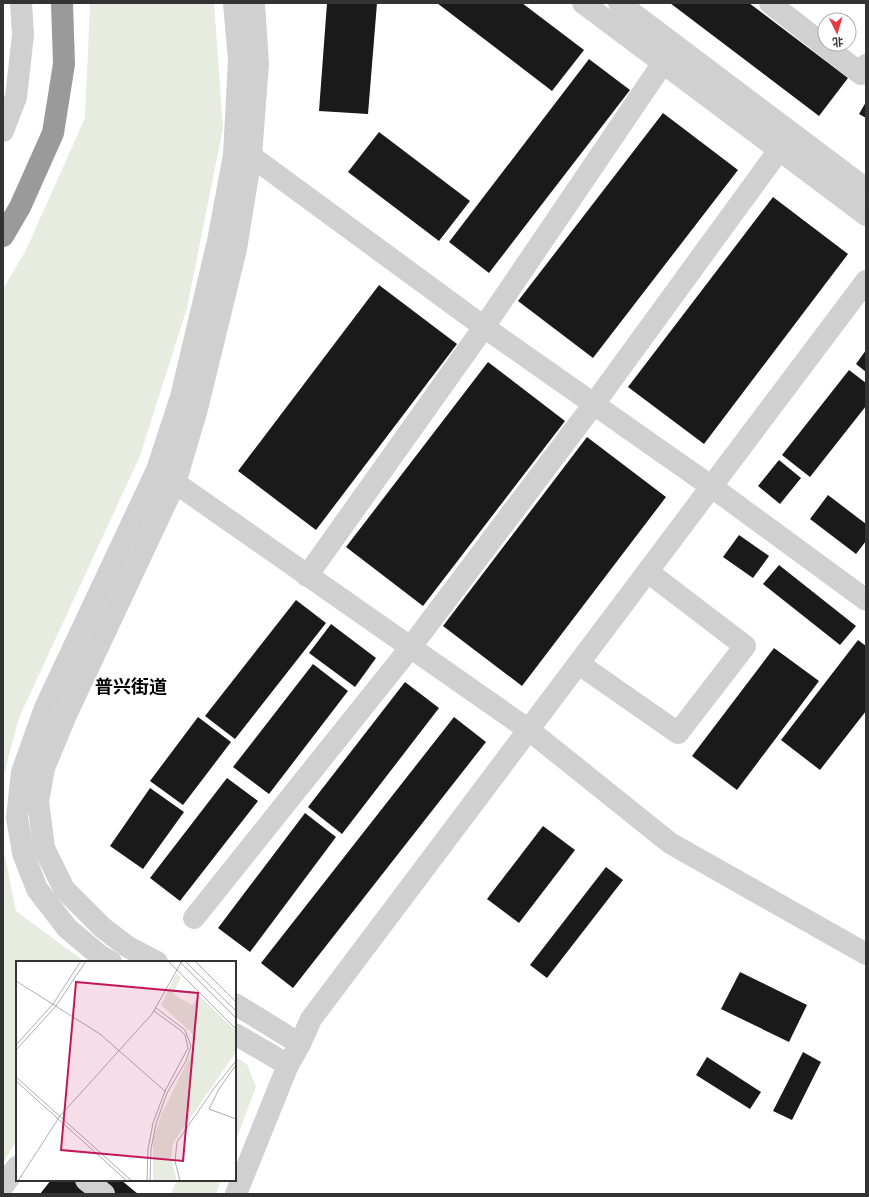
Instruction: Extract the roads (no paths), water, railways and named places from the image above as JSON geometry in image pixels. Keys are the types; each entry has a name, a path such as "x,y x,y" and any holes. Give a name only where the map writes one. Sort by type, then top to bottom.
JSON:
{"highway":[{"path":"3,236 20,206 53,133 64,64 62,3"}],"street":[{"path":"3,131 16,97 24,35 21,3"},
{"path":"109,961 99,955 67,928 37,889 23,853 17,818 22,772 45,708 157,470 181,398 218,241 234,155 239,60 234,3"},
{"path":"155,961 128,947 103,928 64,889 44,848 38,802 44,768 66,715 175,483 197,409 236,249 251,156 258,64 254,3"},
{"path":"583,3 866,215"},
{"path":"618,3 866,189"},
{"path":"770,3 861,74 866,65"},
{"path":"307,576 484,327 663,63"},
{"path":"194,918 410,648 594,404 779,150"},
{"path":"251,156 484,327 712,487 866,600"},
{"path":"236,1194 288,1064 300,1044 311,1019 866,281"},
{"path":"157,470 529,730 670,843 866,954"},
{"path":"579,664 678,733 745,646 648,572"},
{"path":"236,1005 300,1044"},
{"path":"236,1035 288,1064"},
{"path":"3,1186 16,1168"},
{"path":"87,1181 104,1194"}],"district":[{"name":"普兴街道","path":"131,687"}]}
